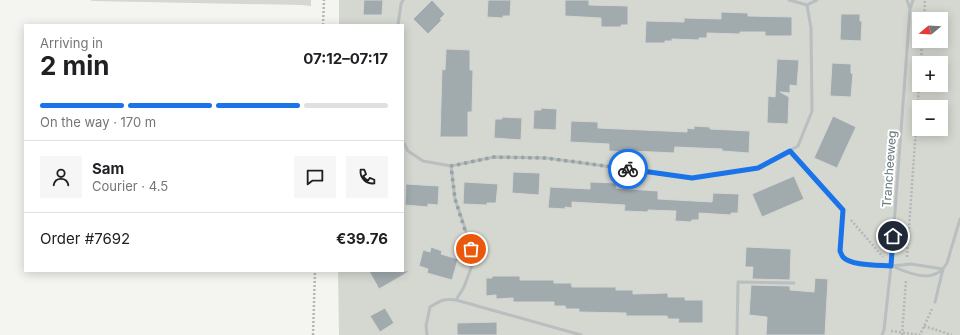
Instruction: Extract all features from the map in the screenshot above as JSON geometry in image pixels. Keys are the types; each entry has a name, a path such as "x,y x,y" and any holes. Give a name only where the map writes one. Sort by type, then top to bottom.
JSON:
{"lane":[{"path":"398,24 403,0"},
{"path":"789,0 807,5 817,0"},
{"name":"Trancheeweg","path":"907,0 910,9"},
{"name":"Trancheeweg","path":"882,335 884,330 891,266 910,9 913,0"},
{"path":"404,144 408,151 423,162 451,166 494,157 546,158 692,178 758,168 798,146 812,111 811,28 807,5"},
{"path":"790,151 843,210 840,251 842,256 847,260 855,263 891,266 911,264 943,269"},
{"path":"451,166 455,199 474,260 464,287 456,300"},
{"path":"935,302 943,269 947,263 960,219"},
{"path":"891,266 906,272 928,276 934,275 943,269"},
{"path":"737,335 738,282 794,283"},
{"path":"428,335 426,326 430,307 447,298 581,335"}],"path":[{"path":"323,24 324,0"},
{"path":"924,12 925,0"},
{"path":"906,265 918,92"},
{"path":"843,210 891,266"},
{"path":"313,335 315,272"},
{"path":"902,334 906,272"},
{"path":"884,330 902,334 920,335 935,302"},
{"path":"924,326 952,335"}],"shaded area":[{"path":"89,0 311,0 311,6 93,1"},
{"path":"339,0 960,0 960,335 339,335 338,272 404,272 404,24 339,24"}],"building":[{"path":"364,0 383,0 382,15 363,15"},
{"path":"432,0 445,14 440,19 442,20 428,34 413,19"},
{"path":"488,0 511,0 510,16 503,16 503,18 487,17"},
{"path":"565,0 589,0 589,5 628,6 628,25 621,25 621,27 601,27 601,18 565,16"},
{"path":"721,12 748,13 748,16 792,17 792,36 765,36 765,32 740,32 740,34 707,33 707,38 699,38 699,40 672,39 672,41 665,41 665,43 645,43 646,21 684,22 684,18 721,19"},
{"path":"841,14 860,14 860,21 862,21 861,41 840,40"},
{"path":"446,49 470,50 470,70 473,70 472,112 468,112 468,137 440,137 442,69 445,70"},
{"path":"777,59 799,60 797,86 790,85 790,93 780,92 789,97 788,124 767,123 768,96 775,97"},
{"path":"832,63 851,64 851,73 853,74 851,97 830,96"},
{"path":"541,108 557,109 556,130 533,129 534,110 541,110"},
{"path":"833,116 856,127 837,168 814,158"},
{"path":"502,117 522,118 521,140 494,138 495,119 502,119"},
{"path":"571,121 598,122 598,128 687,132 687,128 694,129 694,126 710,127 710,129 750,131 749,153 722,151 722,149 675,147 674,153 609,151 609,144 570,142"},
{"path":"513,172 540,173 539,195 512,193"},
{"path":"794,176 804,199 762,217 752,194"},
{"path":"464,182 498,184 496,203 487,203 487,205 463,204"},
{"path":"590,182 617,183 616,188 658,191 658,199 712,202 713,193 739,194 738,213 731,213 731,215 699,213 699,220 692,220 691,222 675,221 676,211 624,211 625,205 572,202 572,208 548,208 550,187 590,189"},
{"path":"406,184 439,186 438,205 428,204 428,207 405,205"},
{"path":"431,247 442,251 441,254 458,259 452,280 427,273 428,269 419,266 423,250 430,252"},
{"path":"746,247 791,249 790,280 752,279 753,267 745,267"},
{"path":"410,271 379,289 370,272"},
{"path":"492,276 520,276 520,280 554,280 554,283 571,283 572,287 616,287 616,290 633,290 633,294 668,293 668,297 685,297 685,300 703,300 703,323 678,323 679,319 668,319 667,316 626,316 626,313 579,312 579,309 566,309 565,306 554,306 554,302 513,302 513,298 496,299 496,295 486,296 486,278 492,278"},
{"path":"815,278 828,279 825,335 766,335 767,317 749,315 751,285 790,286 790,290 814,292"},
{"path":"385,308 394,323 380,332 370,316"},
{"path":"497,322 497,335 457,335 457,323"}],"way so far":[{"path":"471,249 455,199 451,166 494,157 546,158 628,169"}],"route":[{"path":"628,169 692,178 758,168 790,151 843,210 840,251 842,256 855,263 891,266 893,236"}]}
